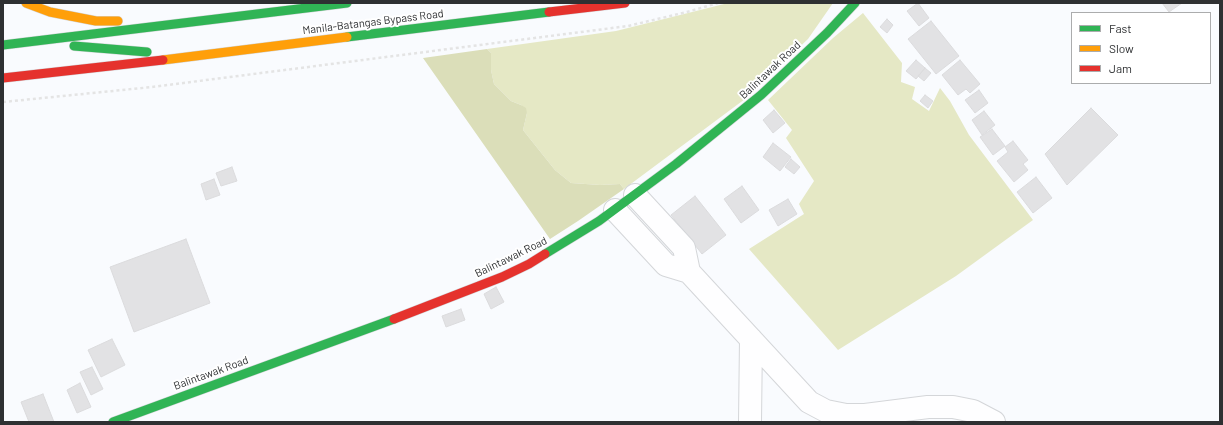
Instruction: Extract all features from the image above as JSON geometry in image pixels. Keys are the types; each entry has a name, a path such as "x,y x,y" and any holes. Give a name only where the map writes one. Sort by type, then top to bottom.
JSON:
{"main road":[{"name":"Manila-Batangas Bypass Road","path":"26,3 50,12 96,21 189,23"},
{"name":"Manila-Batangas Bypass Road","path":"3,44 347,3"},
{"name":"Manila-Batangas Bypass Road","path":"3,78 625,3"},
{"name":"Balintawak Road","path":"113,422 421,310 484,284 534,261 583,232 676,164 761,95 827,33 855,3"},
{"name":"Manila-Batangas Bypass Road","path":"9,34 29,42 195,56"}],"street":[{"path":"635,195 684,248 689,272"},
{"path":"615,210 666,264 689,272 809,402 826,411 865,418 928,407 953,407 973,416 994,422"},
{"path":"750,422 751,339"}],"path":[{"path":"3,102 152,87 628,26 718,3"}],"green space":[{"path":"728,3 833,3 808,39 745,99 624,189 620,184 600,185 571,183 555,170 523,130 527,113 521,105 511,101 494,84 491,70 491,53 487,49 616,31"},
{"path":"863,13 902,63 901,82 915,87 912,99 929,111 940,88 950,101 969,135 1033,220 956,276 838,350 749,249 804,214 799,204 814,181 786,138 792,130 768,100 833,38"},
{"path":"487,49 491,53 491,70 494,84 511,101 526,108 527,113 523,130 555,170 571,183 600,185 620,184 624,189 550,239 423,58"}],"building":[{"path":"918,3 929,18 919,26 907,11"},
{"path":"1162,3 1182,3 1169,12"},
{"path":"887,19 893,25 887,33 880,27"},
{"path":"931,21 959,56 936,74 908,39"},
{"path":"916,60 925,68 916,79 906,71"},
{"path":"960,60 980,84 970,93 966,89 958,95 942,75"},
{"path":"925,68 931,73 924,81 918,76"},
{"path":"979,90 988,103 975,113 965,100"},
{"path":"925,95 933,101 928,108 920,101"},
{"path":"1091,108 1118,135 1067,185 1045,154"},
{"path":"774,110 785,123 773,133 763,120"},
{"path":"984,111 995,125 982,135 972,120"},
{"path":"992,129 1005,146 993,155 980,137"},
{"path":"1013,141 1028,160 1023,164 1028,170 1014,182 997,161 1008,152 1005,147"},
{"path":"773,143 791,157 780,171 763,157"},
{"path":"791,159 800,167 794,174 785,167"},
{"path":"232,167 237,181 221,186 216,173"},
{"path":"1036,177 1052,198 1033,213 1017,192"},
{"path":"214,179 220,195 206,200 201,184"},
{"path":"742,186 759,210 741,223 724,199"},
{"path":"695,196 726,235 702,254 671,215"},
{"path":"788,199 797,214 778,226 769,210"},
{"path":"186,239 210,303 134,332 110,267"},
{"path":"496,287 504,302 491,309 484,294"},
{"path":"461,309 465,320 446,327 442,316"},
{"path":"112,339 125,365 101,377 88,350"},
{"path":"92,367 103,389 91,395 80,372"},
{"path":"80,383 91,407 77,413 67,390"},
{"path":"43,394 54,422 29,422 21,402"}],"traffic: fast":[{"path":"3,45 347,3"},
{"path":"545,254 599,221 676,164 761,95 827,33 855,3"},
{"path":"347,37 549,12"},
{"path":"74,46 147,52"},
{"path":"113,422 394,319"}],"traffic: slow":[{"path":"26,3 50,12 96,21 118,21"},
{"path":"163,60 347,37"}],"traffic: jam":[{"path":"549,12 625,3"},
{"path":"3,78 163,60"},
{"path":"394,319 502,277 529,264 545,254"}]}
